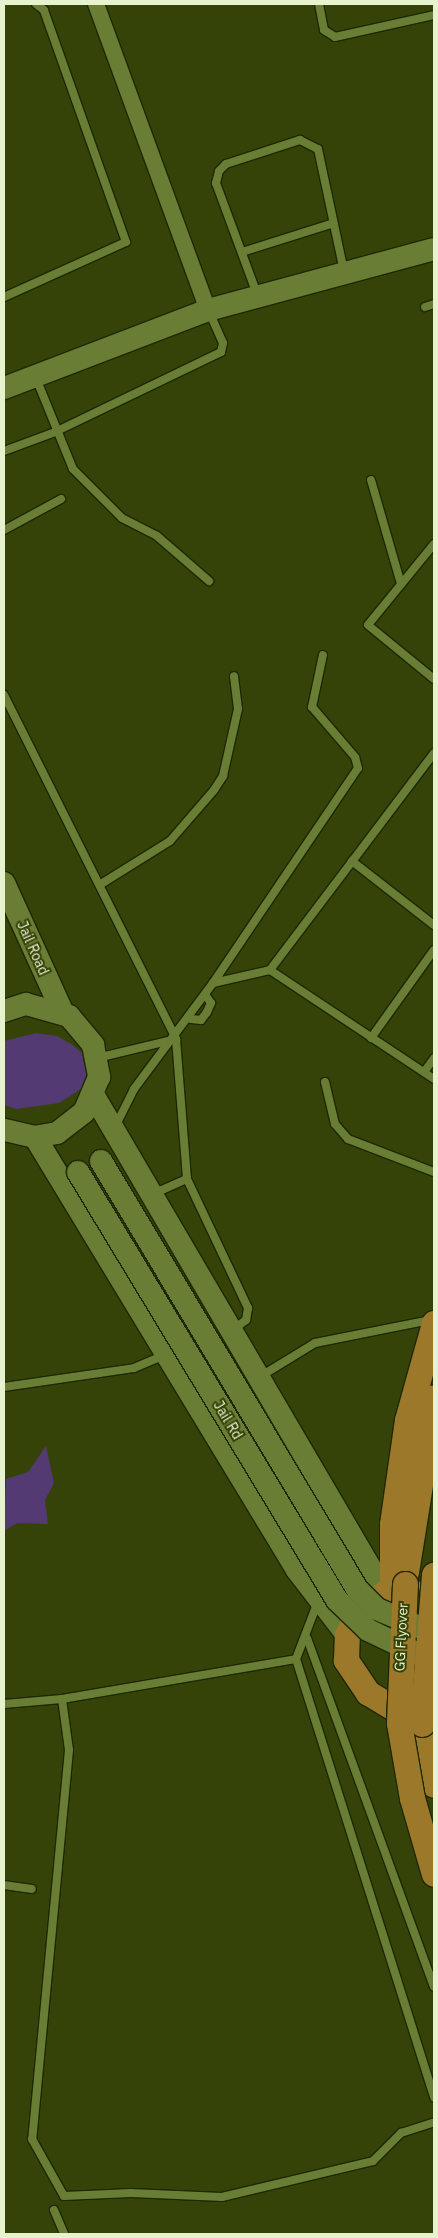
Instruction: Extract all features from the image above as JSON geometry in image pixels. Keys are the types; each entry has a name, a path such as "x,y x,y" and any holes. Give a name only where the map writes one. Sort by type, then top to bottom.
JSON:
{"main road":[{"path":"4,387 36,378 208,310 344,271 434,249"},
{"name":"Jail Road","path":"4,883 63,1013"},
{"path":"4,1011 26,1004 63,1013 93,1045 97,1058 94,1096 389,1592"},
{"path":"4,1133 35,1137 70,1125 94,1096"},
{"name":"Jail Rd","path":"116,1134 101,1161 357,1590 377,1609 401,1622 429,1631"},
{"path":"35,1137 318,1602 348,1635"},
{"name":"Jail Rd","path":"51,1162 78,1172 337,1600 368,1630 398,1648 426,1657"},
{"path":"389,1592 392,1524 407,1420 434,1323"},
{"name":"GG Flyover","path":"434,1397 416,1494 398,1648 398,1724 412,1798 434,1874"},
{"name":"GG Flyover","path":"434,1574 422,1724 434,1785"},
{"path":"434,1600 410,1591 389,1592 360,1610 348,1635 346,1660 368,1693 390,1706 434,1699"}],"street":[{"path":"96,4 208,310"}],"lane":[{"path":"4,297 126,242 44,10 36,4"},
{"path":"319,4 324,30 335,37 434,15"},
{"path":"258,296 216,183 219,171 226,164 300,140 318,149 344,271"},
{"path":"242,252 334,223"},
{"path":"425,307 434,304"},
{"path":"4,451 55,432 220,352 223,343 208,310"},
{"path":"36,378 55,432 73,469 122,518 157,536 209,581"},
{"path":"371,480 401,584"},
{"path":"4,530 61,499"},
{"path":"434,544 368,624 434,679"},
{"path":"116,1134 120,1111 191,1019 358,768 355,758 312,707 323,655"},
{"path":"101,884 170,841 219,783 238,709 234,676"},
{"path":"4,695 101,884 176,1039 187,1179 248,1308 246,1320 234,1329"},
{"path":"214,983 270,970 434,753"},
{"path":"352,861 434,925"},
{"path":"371,1038 434,950"},
{"path":"270,970 434,1079"},
{"path":"97,1058 176,1039"},
{"path":"424,1072 434,1058"},
{"path":"325,1082 335,1124 348,1140 434,1172"},
{"path":"153,1194 187,1179"},
{"path":"261,1376 315,1343 434,1319"},
{"path":"4,1388 134,1368 168,1354"},
{"path":"318,1602 308,1638 296,1659 434,2098"},
{"path":"308,1638 434,1987"},
{"path":"4,1704 62,1699 296,1659"},
{"path":"62,1699 69,1750 32,2139 64,2196 131,2193 222,2197 373,2161 401,2133 434,2122"},
{"path":"4,1885 32,1889"},
{"path":"54,2210 64,2234"}],"shaded area":[{"path":"36,1033 57,1036 82,1053 87,1077 81,1089 59,1103 16,1109 4,1105 4,1041"},
{"path":"46,1446 54,1483 45,1500 48,1524 17,1523 4,1531 6,1479 28,1472"}]}
